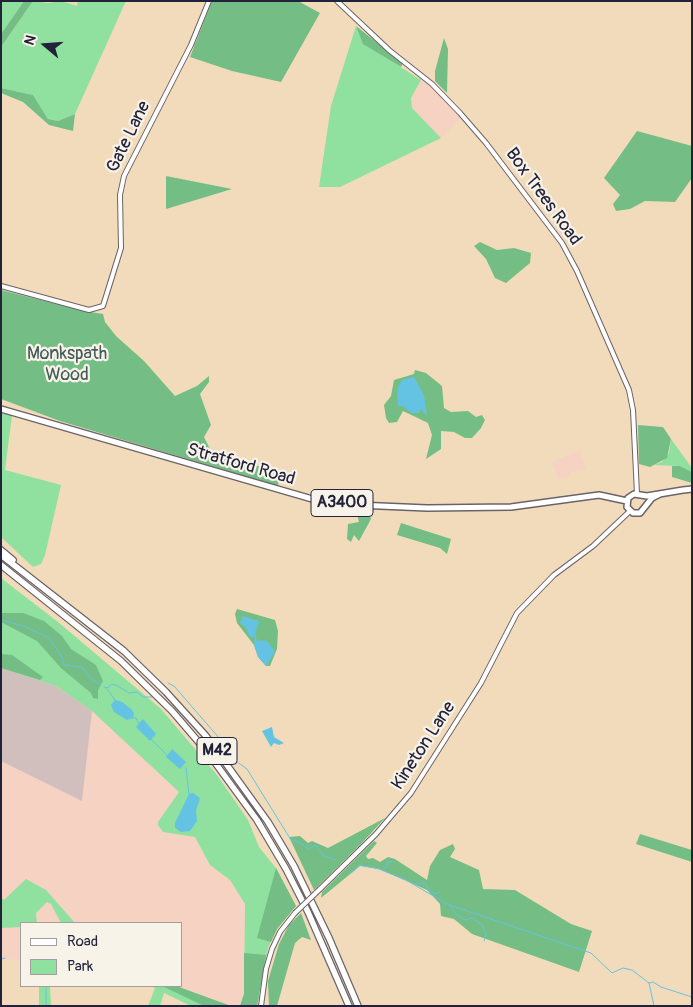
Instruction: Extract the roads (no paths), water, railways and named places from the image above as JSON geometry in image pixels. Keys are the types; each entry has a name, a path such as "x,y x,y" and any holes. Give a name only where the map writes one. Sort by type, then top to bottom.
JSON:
{"highway":[{"path":"1,550 42,586"},
{"name":"M42","path":"1,555 124,651 166,692 206,736 239,779 268,822 294,866 329,938 358,1006"},
{"name":"M42","path":"1,565 89,633 121,661 172,711 208,753 257,820 286,869 308,912 349,1006"}],"main road":[{"name":"Stratford Road","path":"2,409 319,501 357,505 427,508 511,507 599,495 627,501"},
{"path":"660,494 647,503 640,513 630,511 627,507 627,501 631,495 660,494 692,489"},
{"path":"640,495 647,503"}],"street":[{"name":"Gate Lane","path":"1,286 89,310 102,306 121,248 120,195 124,176 188,51 210,1"},
{"name":"Box Trees Road","path":"337,1 389,50 432,84 460,113 486,143 562,243 577,271 629,390 640,495"},
{"name":"Kineton Lane","path":"261,1006 266,969 272,948 280,932 295,913 376,834 411,793 481,683 517,613 554,575 593,546 630,511"}],"water":[{"path":"414,377 424,395 427,416 421,409 419,413 411,413 403,406 398,406 397,390 402,380"},
{"path":"243,616 258,621 255,632 257,641 263,640 268,642 275,652 266,666 258,657 254,645 255,637 251,638 245,627 240,623"},
{"path":"115,700 122,702 131,709 134,713 133,718 127,720 114,712 111,705"},
{"path":"143,719 156,734 150,741 136,727"},
{"path":"272,727 274,737 284,743 279,745 274,743 271,747 262,731"},
{"path":"172,749 186,762 180,769 166,757"},
{"path":"193,793 200,798 196,811 197,821 190,831 181,832 175,828 175,823 189,794"}],"waterway":[{"path":"1,620 26,627 49,638 62,657 64,665 82,667 91,679 101,685"},
{"path":"168,683 174,686 227,747 236,761 247,769 291,840 299,842 309,849 315,845 324,856 336,860"},
{"path":"104,687 107,688 112,684 129,693 137,692 143,697 152,697"},
{"path":"107,689 115,700"},
{"path":"133,718 136,718 139,724"},
{"path":"151,739 167,755"},
{"path":"186,768 189,794"},
{"path":"383,870 387,866 387,862 392,862"},
{"path":"349,872 351,873 360,865 379,869 406,880 447,904 591,953 612,973 623,968 632,970 649,983 654,1006"},
{"path":"415,884 425,883 430,891 435,894 440,892"},
{"path":"449,905 457,915 466,920 472,918 482,925 486,933 484,941"},
{"path":"1,959 5,958"},
{"path":"649,983 653,982 661,987 692,997"},
{"path":"46,987 46,1006"}],"park label":[{"name":"Monkspath Wood","path":"67,364"}]}
